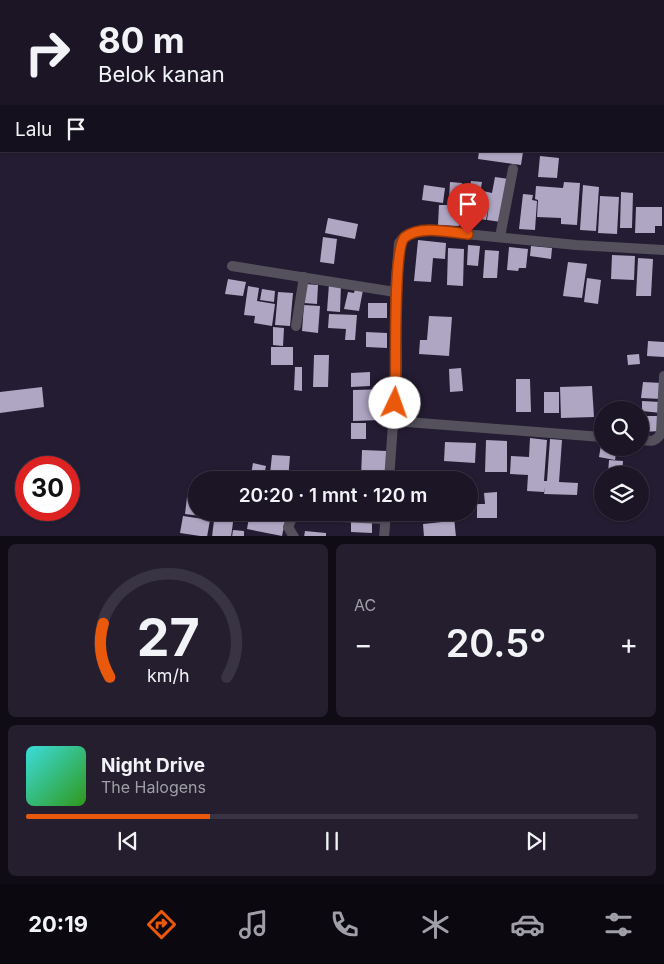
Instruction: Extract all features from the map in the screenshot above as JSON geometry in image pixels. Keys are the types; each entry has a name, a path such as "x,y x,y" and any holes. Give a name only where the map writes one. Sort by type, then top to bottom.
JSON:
{"street":[{"path":"500,237 513,169"},
{"path":"390,471 397,366 395,292 400,243 411,233 436,231 576,245 664,250"},
{"path":"232,266 395,292"},
{"path":"296,326 304,277"},
{"path":"649,441 657,440 661,433 664,376"},
{"path":"394,421 594,437"},
{"path":"290,521 288,526 294,536"},
{"path":"384,536 385,521"}],"building":[{"path":"479,152 523,152 521,165 478,159"},
{"path":"540,156 559,158 557,178 538,177"},
{"path":"495,177 509,179 501,222 487,220 489,204 486,220 477,218 483,191 492,193"},
{"path":"471,181 482,182 475,222 464,220"},
{"path":"450,182 462,183 461,201 449,200"},
{"path":"564,182 580,183 577,225 561,224 561,218 537,217 538,200 535,199 536,186 563,188"},
{"path":"424,185 445,188 443,203 422,200"},
{"path":"583,185 599,187 596,231 580,230"},
{"path":"621,192 633,193 632,228 620,228"},
{"path":"523,194 533,195 532,200 537,201 535,230 519,229"},
{"path":"600,196 619,197 617,234 598,233"},
{"path":"439,205 460,205 459,226 438,225"},
{"path":"636,207 662,207 662,226 655,226 655,233 635,233"},
{"path":"328,218 358,224 355,239 325,233"},
{"path":"323,237 337,239 334,264 320,262"},
{"path":"418,240 446,243 445,259 433,258 431,282 414,281"},
{"path":"468,245 480,246 478,266 467,265"},
{"path":"531,246 552,248 551,259 530,256"},
{"path":"509,247 528,249 526,268 519,268 518,271 507,270"},
{"path":"448,248 464,249 463,286 447,285"},
{"path":"485,250 499,251 497,278 483,278"},
{"path":"612,255 635,256 634,280 611,279"},
{"path":"638,258 653,259 651,296 636,296"},
{"path":"568,262 587,264 582,298 563,296"},
{"path":"587,278 601,280 598,304 584,302"},
{"path":"228,279 246,282 243,296 225,294"},
{"path":"305,284 318,285 317,304 304,303"},
{"path":"329,284 341,285 340,312 327,311"},
{"path":"248,286 259,288 257,301 275,304 272,326 254,323 255,316 244,315"},
{"path":"262,289 275,291 274,302 260,300"},
{"path":"355,289 363,290 359,311 344,309 348,292 354,293"},
{"path":"278,292 293,293 290,326 275,325"},
{"path":"368,303 387,303 387,318 368,318"},
{"path":"304,305 320,306 318,333 302,331"},
{"path":"329,314 357,315 355,340 345,340 346,329 328,328"},
{"path":"429,316 452,317 449,356 419,354 420,340 427,340"},
{"path":"273,327 284,328 283,346 273,345"},
{"path":"366,332 387,333 387,348 366,347"},
{"path":"648,341 664,342 664,357 647,356"},
{"path":"271,347 293,347 293,365 271,365"},
{"path":"639,354 640,364 628,365 627,355"},
{"path":"314,355 329,355 328,387 313,387"},
{"path":"295,367 302,367 302,391 294,390"},
{"path":"461,368 463,391 450,392 449,369"},
{"path":"370,372 370,386 351,387 351,373"},
{"path":"516,379 530,379 531,412 516,412"},
{"path":"643,382 662,383 661,399 641,398"},
{"path":"592,386 594,417 561,418 560,387"},
{"path":"42,387 44,407 0,413 0,392"},
{"path":"393,389 394,404 380,405 380,420 353,421 353,390"},
{"path":"544,392 559,392 559,413 544,413"},
{"path":"649,401 661,402 661,413 649,412"},
{"path":"649,416 660,416 660,431 649,432"},
{"path":"351,423 366,423 366,439 351,439"},
{"path":"530,438 547,440 544,481 547,481 550,439 562,440 559,482 578,483 577,495 544,494 545,487 544,492 527,491 528,475 510,474 511,456 529,457"},
{"path":"486,440 507,441 507,472 485,472"},
{"path":"445,442 476,443 475,463 444,461"},
{"path":"362,450 387,451 386,471 361,471"},
{"path":"272,455 290,456 289,471 270,471"},
{"path":"599,456 616,456 615,460"},
{"path":"609,460 623,461 623,466 609,466"},
{"path":"253,463 266,466 265,471 252,471"},
{"path":"497,492 497,518 478,518 478,504 485,504 484,493"},
{"path":"187,497 188,497 188,514 185,514"},
{"path":"183,516 188,517 188,521 210,521 207,536 180,533"},
{"path":"214,521 233,521 231,536 212,536"},
{"path":"248,521 285,521 282,536 247,529"},
{"path":"454,521 456,536 424,536 423,524"},
{"path":"351,522 372,522 372,533 351,532"},
{"path":"233,530 244,531 244,536 232,536"},
{"path":"305,531 326,533 326,536 304,536"}],"route":[{"path":"395,403 397,366 395,292 400,243 406,236 418,231 468,234"}]}
